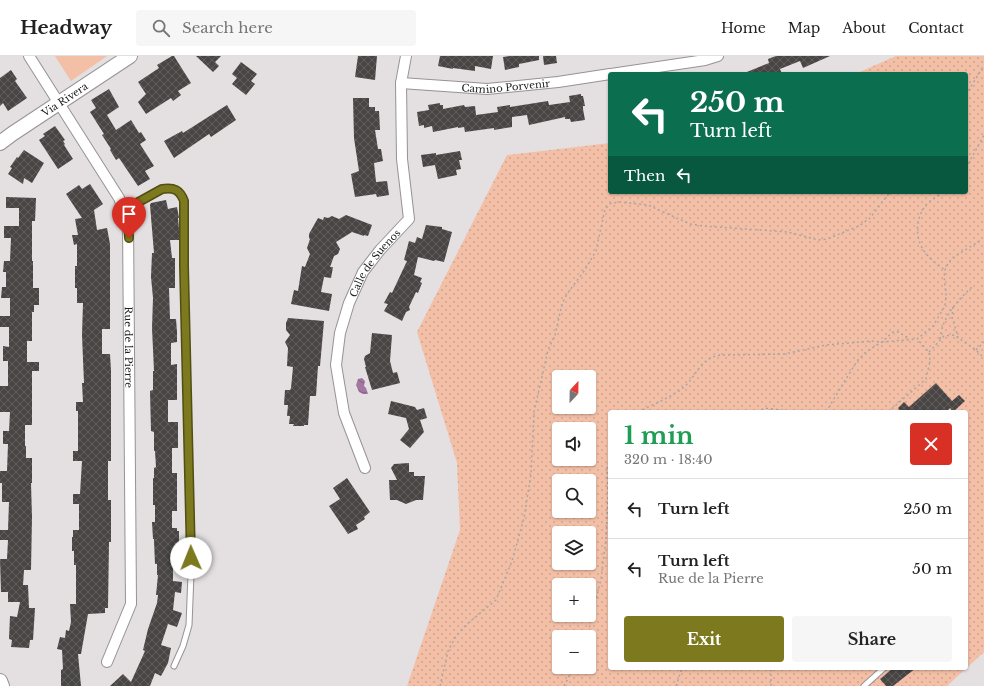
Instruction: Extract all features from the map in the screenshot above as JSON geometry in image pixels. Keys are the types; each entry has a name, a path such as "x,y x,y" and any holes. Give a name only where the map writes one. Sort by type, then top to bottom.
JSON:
{"street":[{"name":"Rue de la Pierre","path":"29,56 119,198 128,222 131,604 107,662"},
{"name":"Via Rivera","path":"0,143 59,102 130,56"},
{"name":"Calle de Suenos","path":"365,468 344,413 336,365 342,325 349,302 363,272 380,250 409,219 402,159 401,84 406,56"},
{"name":"Camino Porvenir","path":"624,72 705,60 718,56"},
{"name":"Camino Porvenir","path":"401,84 487,89 558,82 608,74"},
{"path":"0,681 2,686"}],"lane":[{"path":"124,210 154,193 169,188 182,194 184,201 184,266 191,574 189,625 183,646 174,666"},
{"path":"864,686 882,670"}],"path":[{"path":"968,92 984,64"},
{"path":"968,164 984,135"},
{"path":"440,686 446,657 456,636 467,624 496,600 512,562 524,518 531,474 534,412 548,350 555,335 562,304 596,251 605,209 611,203 620,202 648,204 690,224 788,232 818,240 826,239 859,226 870,218 888,194"},
{"path":"940,194 927,204 921,213 917,235 924,251 945,270"},
{"path":"642,410 680,390 686,385 704,362 712,356 785,354 826,345 917,339 933,326 945,306 945,270 948,263 954,257 981,240"},
{"path":"940,339 943,324 953,307 973,286"},
{"path":"953,307 952,317 958,337"},
{"path":"827,410 857,362 867,351 882,342 893,332 898,332 910,339"},
{"path":"929,352 940,339 944,336 950,335 958,337 984,358"},
{"path":"890,410 926,379 930,361 929,352 917,339"},
{"path":"976,350 984,342"},
{"path":"761,410 765,408 781,410"},
{"path":"589,630 601,579 606,539 608,465"},
{"path":"676,686 681,670"},
{"path":"771,670 771,686"},
{"path":"564,686 570,674"}],"shaded area":[{"path":"55,56 107,56 71,81"},
{"path":"896,56 984,56 984,652 968,667 968,410 608,410 608,670 964,670 947,686 407,686 460,530 457,463 417,332 507,155 608,143 608,194 968,194 968,72 860,72"}],"water":[{"path":"362,378 365,381 364,386 368,394 359,392 356,385 358,379"}],"building":[{"path":"174,56 191,83 178,91 181,95 173,101 171,98 146,114 138,102 146,94 138,82 159,68 157,65"},
{"path":"196,56 221,56 215,62 219,66 213,72"},
{"path":"358,56 377,56 375,80 355,77"},
{"path":"440,56 493,56 491,69 475,66 475,71 438,66"},
{"path":"539,56 539,60 519,64 519,67 505,70 503,57"},
{"path":"543,56 556,56 557,63 544,65"},
{"path":"776,56 830,56 803,68 800,61 780,69 781,72 747,72 769,63 768,59"},
{"path":"241,62 257,74 251,81 255,84 246,95 232,84 237,78 232,74"},
{"path":"11,70 17,79 15,81 27,98 8,111 3,103 0,106 0,78"},
{"path":"109,89 119,107 107,115 116,130 131,120 139,133 141,132 146,140 140,144 154,166 145,171 150,179 138,186 119,158 116,160 102,135 104,134 90,112 96,108 91,100"},
{"path":"581,94 581,96 583,96 585,106 583,106 583,109 585,120 571,122 570,119 565,119 565,117 529,125 527,115 512,117 512,127 465,132 464,127 433,132 432,126 424,128 424,125 419,126 417,112 429,110 428,105 440,103 440,105 443,105 443,109 464,105 465,107 475,106 476,115 498,112 497,107 510,105 510,107 548,101 549,105 570,102 569,96"},
{"path":"353,98 369,98 369,107 375,107 375,111 379,111 380,130 375,130 378,149 381,149 383,161 374,163 376,182 387,181 389,195 377,197 376,194 355,197 351,174 359,171 354,138"},
{"path":"227,105 236,120 211,137 209,134 174,158 164,141 182,131 183,133"},
{"path":"55,126 65,140 63,141 65,144 64,145 73,159 58,169 39,140 45,136 43,134"},
{"path":"24,150 44,163 32,183 24,178 23,184 8,174 12,168 10,167"},
{"path":"460,151 462,160 459,160 461,169 456,170 457,175 438,179 435,165 423,167 421,155 436,153 436,155"},
{"path":"90,184 103,204 94,210 97,230 107,228 110,244 110,329 102,329 102,354 110,354 111,371 111,461 108,461 108,500 111,500 111,542 109,542 108,608 105,608 105,613 88,614 81,654 78,654 81,686 61,686 61,670 63,669 62,650 57,649 60,637 65,638 66,630 69,631 71,622 70,604 76,604 76,565 74,565 74,551 72,551 72,537 73,530 79,530 79,504 73,504 73,494 80,494 82,461 73,461 73,451 78,451 78,411 76,411 76,402 83,402 82,383 84,383 82,335 83,303 77,303 75,266 77,266 77,244 74,245 72,235 78,235 75,219 82,218 66,194 79,185 82,189"},
{"path":"6,197 36,198 35,221 32,221 32,261 33,288 39,288 39,305 34,305 34,312 32,312 32,341 27,341 27,362 39,362 39,371 32,371 32,425 25,425 26,458 32,458 32,517 31,570 24,570 23,585 28,585 29,608 35,608 33,640 30,640 29,648 11,647 12,640 9,639 10,616 17,617 20,602 8,602 8,592 1,592 0,559 7,559 8,540 0,540 0,530 8,530 9,502 2,502 2,483 0,483 0,471 7,471 8,444 3,444 3,431 9,431 10,412 0,412 0,386 8,386 8,361 3,361 3,346 9,347 9,327 0,327 0,316 10,316 10,298 1,298 2,287 6,287 6,272 3,272 4,261 10,261 11,238 4,238 4,226 19,226 19,208 6,208"},
{"path":"166,200 168,209 177,207 180,240 170,240 172,258 175,258 175,288 169,288 170,319 176,319 177,332 177,342 171,343 171,365 177,364 177,400 168,400 168,422 178,422 178,448 172,448 172,473 177,473 177,511 172,511 172,528 177,528 177,531 179,531 179,561 173,562 173,581 182,582 181,593 175,592 173,610 182,613 177,627 168,624 161,645 171,648 168,663 161,676 155,673 150,686 110,686 123,674 131,682 145,651 143,650 158,595 156,595 158,575 157,564 155,564 152,522 155,522 155,505 153,505 153,478 154,468 156,467 154,432 151,431 150,391 153,390 154,371 152,328 153,298 151,277 152,253 154,253 150,205 151,203"},
{"path":"346,215 372,225 368,236 352,232 336,242 340,249 338,254 334,256 330,267 333,267 331,278 324,277 321,292 332,294 329,311 291,304 294,290 298,291 302,266 305,267 310,254 307,248 310,239 309,234 318,218 323,220 324,217 328,218 332,216 339,219"},
{"path":"426,225 442,227 442,229 452,232 444,262 418,257 414,275 422,278 420,282 422,283 418,293 416,292 409,307 410,310 406,312 402,321 384,311 388,304 384,303 390,292 392,293 407,261 404,260 409,241 415,243 417,237 422,239"},
{"path":"288,318 324,321 316,396 310,396 308,425 304,426 293,426 294,424 289,424 290,416 287,416 288,405 284,405 285,390 290,390 291,388 293,367 287,366 288,348 285,342 290,335 286,330"},
{"path":"372,333 392,335 390,361 393,373 397,372 400,383 372,390 364,359 365,356 370,353"},
{"path":"936,383 952,401 959,395 965,401 955,410 952,410 950,408 948,410 900,410 898,408 904,402 909,407"},
{"path":"391,401 415,407 417,410 424,408 427,418 420,420 424,432 410,448 400,440 409,429 406,418 388,414"},
{"path":"409,463 409,472 414,472 414,476 425,476 423,500 416,500 406,504 397,500 390,500 389,480 397,480 391,468 394,464"},
{"path":"347,478 370,512 364,517 365,519 356,525 358,529 348,534 329,506 340,499 333,488"},
{"path":"891,670 913,670 893,686 886,686 880,679"}],"route":[{"path":"129,238 128,222 124,210 162,189 174,189 182,194 184,201 184,266 191,558"}]}
